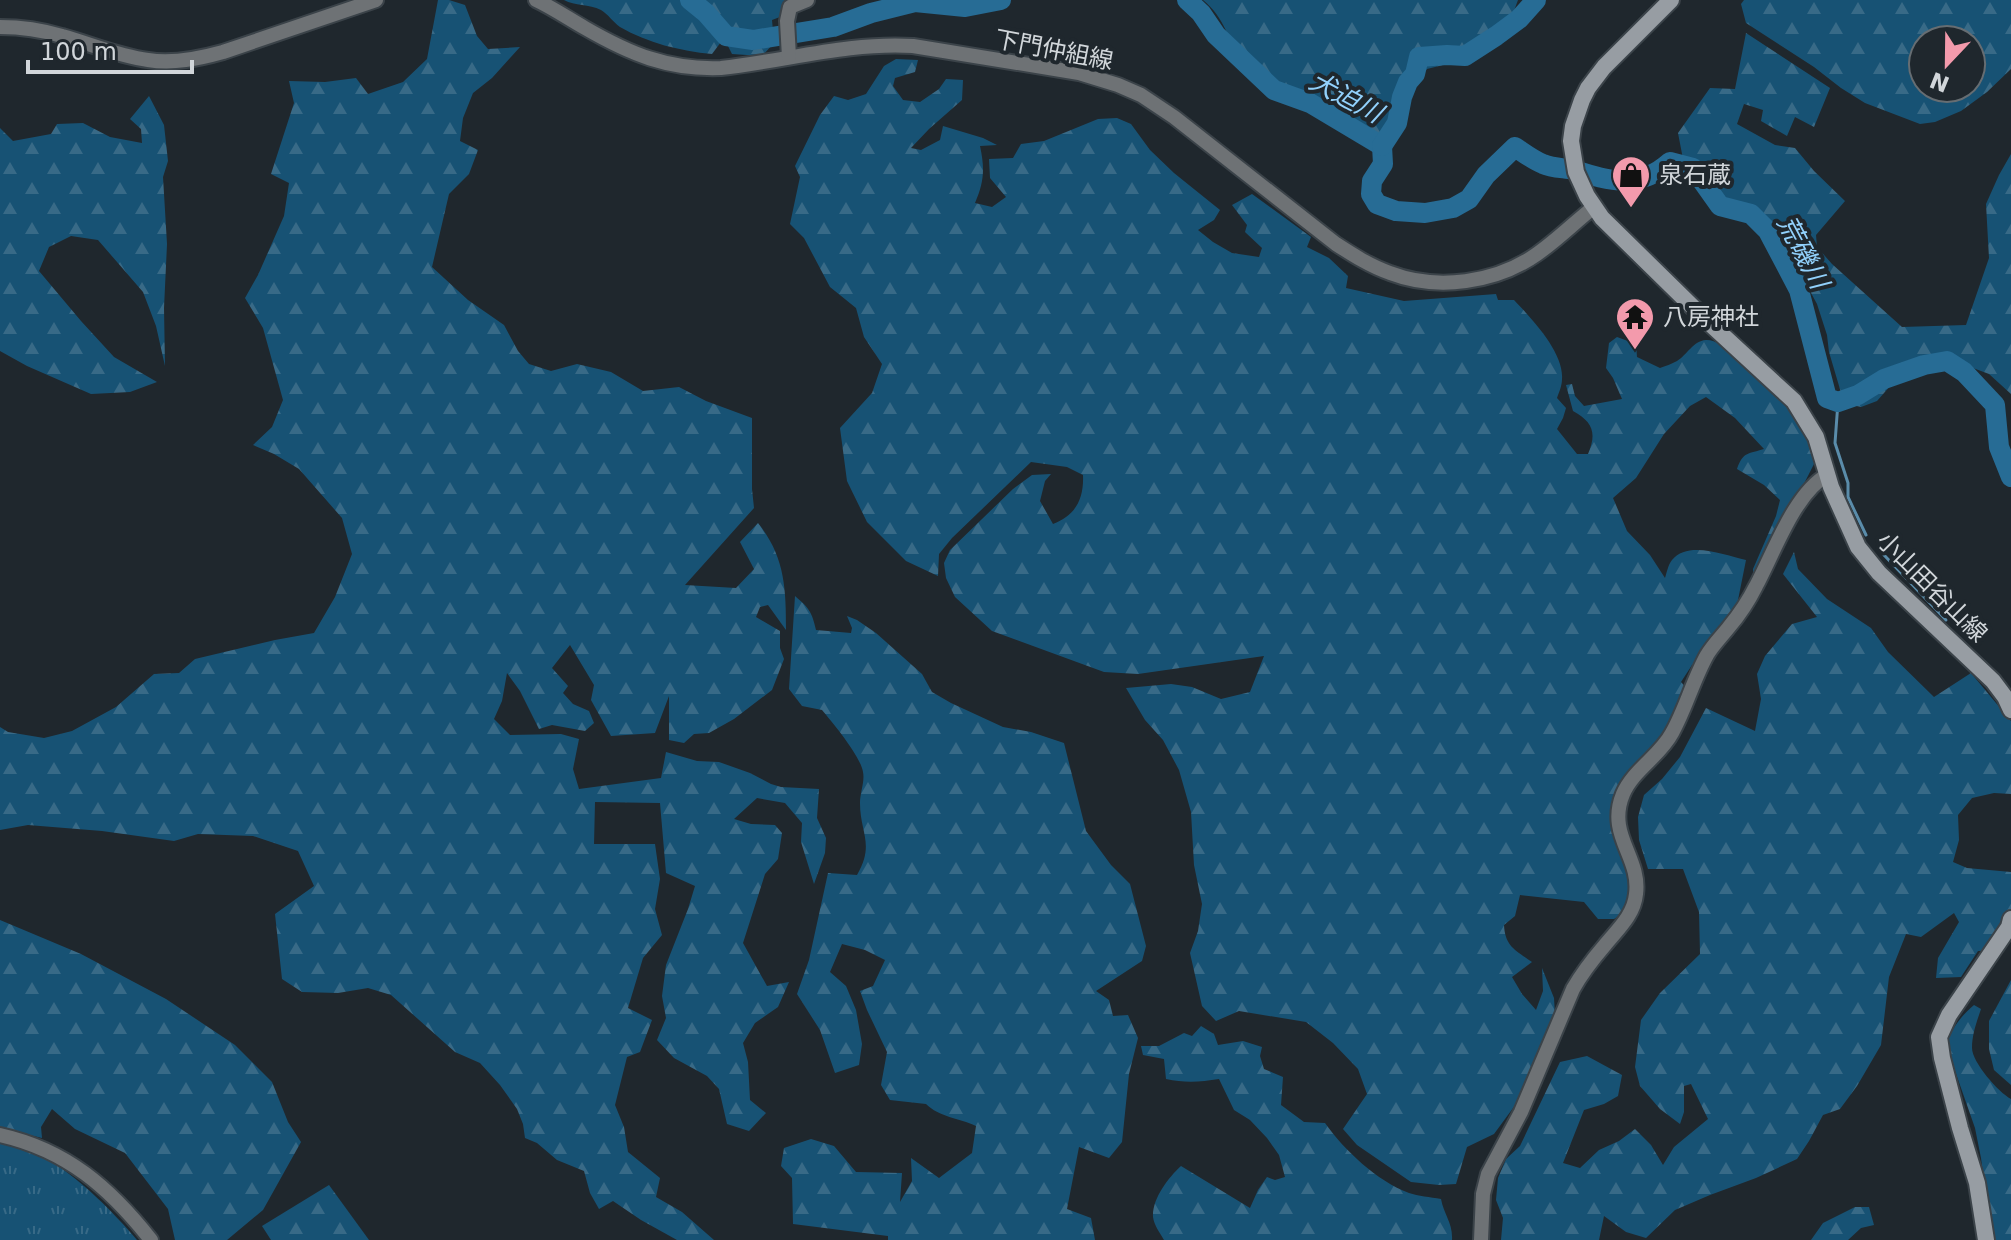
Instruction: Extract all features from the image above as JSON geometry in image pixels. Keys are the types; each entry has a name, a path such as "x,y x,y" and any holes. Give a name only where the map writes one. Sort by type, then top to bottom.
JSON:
{"main road":[{"name":"小山田谷山線","path":"1671,0 1604,67 1582,100 1571,141 1581,184 1602,218 1794,401 1816,437 1837,504 1869,562 1993,681 2011,710"},
{"path":"1986,1240 1977,1183 1960,1128 1939,1037 1949,1015 2009,927 2011,919"}],"street":[{"path":"0,27 21,27 59,35 122,55 172,61 199,59 223,52 376,0"},
{"name":"下門仲組線","path":"536,0 620,48 659,63 700,69 886,44 1079,73 1118,85 1141,95 1174,117 1336,244 1371,265 1409,279 1462,282 1489,278 1536,255 1594,207"},
{"path":"789,57 787,21 790,7 807,0"},
{"path":"1481,1240 1483,1194 1491,1167 1521,1112 1573,989 1627,919 1634,903 1636,886 1633,869 1617,818 1623,794 1668,740 1706,657 1755,589 1801,500 1813,485 1827,475"},
{"path":"0,1135 40,1147 80,1169 122,1204 151,1240"}],"green space":[{"path":"438,0 465,5 477,36 488,49 520,47 492,78 473,93 463,118 460,141 478,150 469,174 449,194 432,267 468,300 504,325 529,364 551,371 577,364 611,372 643,391 679,387 752,418 754,508 685,585 736,588 754,569 740,542 758,523 779,561 785,600 786,630 768,605 760,607 756,617 780,631 780,648 784,659 772,690 734,719 709,733 694,734 684,743 669,740 669,696 655,733 611,736 591,700 594,685 570,645 552,668 568,686 563,693 573,704 589,711 594,723 585,731 552,725 539,729 507,673 502,701 494,719 510,735 561,734 579,739 573,769 579,789 661,778 666,752 697,761 719,762 781,787 819,789 817,818 826,838 825,853 814,884 801,842 802,823 785,803 757,798 734,819 751,824 775,825 782,833 778,859 765,874 743,943 767,986 789,982 778,1007 755,1023 743,1043 748,1062 750,1100 766,1113 749,1131 727,1124 719,1089 707,1076 674,1058 657,1040 666,1018 662,996 666,965 695,886 666,873 660,803 595,802 594,844 655,844 660,879 655,909 662,935 643,958 628,1008 652,1020 640,1052 627,1057 615,1105 624,1127 628,1152 660,1178 656,1197 682,1212 714,1240 677,1240 613,1201 599,1209 590,1193 584,1171 557,1160 537,1143 525,1138 517,1109 480,1063 455,1052 391,995 368,988 338,993 302,992 282,979 275,914 314,886 298,851 253,836 198,834 174,841 28,825 0,830 0,727 8,732 44,738 72,731 116,707 154,674 179,673 195,659 314,633 335,597 352,554 342,518 299,469 253,445 272,427 283,400 263,328 245,298 284,216 289,183 271,174 294,103 289,81 325,82 356,78 368,94 403,82 427,59"},
{"path":"564,0 807,0 793,12 772,20 774,43 762,56 732,54 724,38 712,54 664,45 620,27 601,10"},
{"path":"1203,0 1518,0 1502,43 1483,55 1427,69 1406,95 1401,130 1392,140 1378,142 1325,107 1301,98 1273,94 1261,67 1240,66 1222,22"},
{"path":"1744,0 2011,0 2011,69 1987,92 1987,24 1907,24 1907,104 1971,104 1935,122 1920,124 1865,103 1746,23 1741,4"},
{"path":"1746,33 1830,88 1814,127 1795,117 1787,136 1761,121 1763,110 1744,104 1737,124 1775,145 1795,148 1845,201 1816,235 1817,247 1902,327 1966,325 1989,258 1986,204 2011,154 2011,394 1989,374 1965,365 1913,371 1898,377 1877,401 1861,407 1852,405 1842,396 1817,304 1803,278 1745,215 1704,188 1684,164 1678,133 1710,88 1735,89"},
{"path":"896,59 918,60 915,72 895,78 893,86 903,100 920,102 939,89 946,79 963,80 962,100 911,148 921,150 940,140 943,126 997,145 980,146 983,175 975,203 992,207 1006,197 990,178 989,159 1013,158 1021,144 1044,141 1098,119 1117,118 1131,124 1150,150 1220,210 1214,220 1198,230 1232,253 1259,257 1262,248 1245,232 1247,225 1232,205 1252,194 1311,237 1307,247 1329,258 1348,276 1346,288 1404,301 1496,294 1498,300 1514,300 1545,336 1558,358 1562,379 1557,398 1566,408 1557,429 1577,454 1588,454 1592,434 1585,419 1573,411 1566,385 1572,384 1575,396 1584,406 1622,399 1606,368 1609,343 1617,337 1636,344 1637,357 1660,368 1677,361 1701,341 1716,342 1758,374 1805,427 1813,448 1814,464 1751,588 1748,586 1753,578 1753,569 1780,500 1764,485 1737,469 1744,456 1764,449 1735,418 1706,397 1690,406 1664,434 1636,478 1613,498 1627,531 1650,555 1665,578 1672,560 1687,551 1707,551 1746,560 1732,630 1708,662 1692,665 1681,682 1695,697 1631,793 1625,811 1630,895 1624,913 1614,919 1598,919 1584,902 1520,895 1515,916 1504,925 1509,943 1532,962 1512,977 1536,1010 1543,991 1542,968 1554,998 1555,1015 1516,1104 1494,1134 1467,1147 1456,1184 1411,1182 1357,1145 1343,1129 1367,1094 1358,1069 1333,1043 1306,1022 1239,1011 1216,1021 1202,1006 1190,953 1198,931 1202,904 1194,865 1191,812 1179,770 1163,740 1145,720 1126,688 1171,684 1192,687 1221,699 1250,692 1264,656 1138,674 1104,672 992,631 955,597 946,578 944,563 950,550 1013,489 1032,475 1051,474 1045,481 1040,501 1053,524 1068,516 1080,499 1083,475 1067,467 1031,462 952,538 939,554 938,576 906,561 867,522 847,481 840,428 872,393 882,364 864,337 856,308 830,287 804,238 790,224 800,177 795,166 820,115 834,96 848,100 866,94 884,66"},
{"path":"149,96 164,125 168,161 163,177 167,244 165,366 156,326 143,292 98,240 71,236 49,247 39,271 114,357 157,382 130,392 91,394 0,351 0,128 13,141 51,134 57,124 83,123 110,137 142,143 141,129 130,119"},
{"path":"1794,552 1798,569 1827,599 1871,628 1888,652 1934,697 1971,673 2011,721 2011,794 1994,793 1972,798 1958,815 1959,840 1953,862 1967,868 2011,872 2011,935 2003,950 1978,951 1961,977 1936,978 1938,958 1959,922 1954,913 1921,937 1906,934 1889,977 1881,1045 1840,1109 1823,1115 1797,1159 1675,1210 1646,1238 1626,1232 1604,1216 1599,1240 1501,1240 1503,1218 1496,1200 1498,1178 1506,1159 1520,1146 1560,1062 1587,1056 1622,1075 1618,1096 1584,1110 1563,1163 1580,1168 1599,1150 1635,1129 1651,1145 1663,1165 1674,1147 1708,1119 1691,1084 1684,1086 1684,1112 1680,1124 1660,1109 1640,1086 1635,1067 1641,1020 1660,993 1700,954 1699,912 1683,869 1648,869 1639,840 1638,817 1644,795 1680,757 1706,708 1755,731 1761,699 1757,674 1765,656 1792,624 1817,617 1783,574"},
{"path":"795,596 809,611 816,630 851,633 847,616 857,620 922,674 932,692 1003,727 1064,743 1086,831 1111,865 1130,884 1146,946 1142,961 1096,991 1109,1000 1113,1016 1128,1015 1138,1038 1129,1074 1122,1142 1109,1158 1079,1147 1067,1209 1091,1218 1095,1240 888,1240 888,1236 793,1224 792,1178 781,1166 784,1148 811,1139 834,1146 856,1172 902,1173 900,1202 912,1181 911,1158 939,1178 972,1153 976,1126 943,1115 926,1104 890,1100 881,1085 887,1052 860,991 873,986 885,960 842,944 830,972 846,986 856,1010 862,1044 859,1065 835,1073 820,1030 797,994 809,960 828,873 857,875 866,847 860,799 861,766 846,740 822,710 802,706 789,689"},
{"path":"0,920 81,954 166,999 235,1045 272,1082 288,1122 301,1142 263,1210 227,1240 175,1240 168,1209 125,1153 75,1129 52,1109 41,1127 42,1138 0,1128"},
{"path":"2011,980 2011,1085 1994,1070 1989,1049 1989,1021"},
{"path":"1974,1005 1981,1009 1973,1038 1973,1054 1987,1076 2011,1099 2011,1240 1992,1240 1975,1128 1946,1045 1957,1023"},
{"path":"1201,1026 1214,1034 1218,1045 1243,1041 1262,1047 1260,1056 1264,1069 1283,1077 1281,1105 1304,1122 1325,1123 1351,1154 1373,1173 1409,1193 1441,1199 1452,1240 1164,1240 1155,1223 1153,1210 1162,1189 1181,1166 1250,1208 1267,1177 1275,1180 1285,1177 1279,1155 1250,1120 1234,1110 1219,1079 1192,1082 1166,1079 1164,1059 1143,1055 1141,1046 1159,1046 1184,1033 1192,1036"},
{"path":"0,1142 19,1146 57,1165 93,1194 137,1240 0,1240"},
{"path":"329,1185 369,1240 271,1240 262,1226"},
{"path":"1855,1207 1869,1207 1874,1225 1861,1228 1848,1240 1811,1240 1823,1223"}],"waterway":[{"name":"犬迫川","path":"690,0 726,36 753,40 833,27 915,2 965,7 1001,0"},
{"name":"犬迫川","path":"1187,0 1201,13 1216,35 1274,90 1310,103 1382,146"},
{"name":"犬迫川","path":"1382,146 1397,123 1402,97 1415,74 1419,57 1465,56 1519,19 1536,0"},
{"name":"荒磯川","path":"1382,146 1383,164 1372,181 1371,194 1377,204 1396,211 1425,213 1453,208 1469,199 1486,175 1515,147 1547,165 1612,180 1647,177 1670,162 1693,168 1720,206 1751,214 1768,231 1799,290 1827,398 1838,402 1858,395 1884,379 1924,365 1947,361 1964,372 1995,405 1999,447 2011,477"},
{"path":"1838,402 1835,443 1848,483 1848,497 1866,535"},
{"path":"1884,555 1946,620"}],"place":[{"name":"泉石蔵","path":"1631,209"},
{"name":"八房神社","path":"1635,351"}]}
